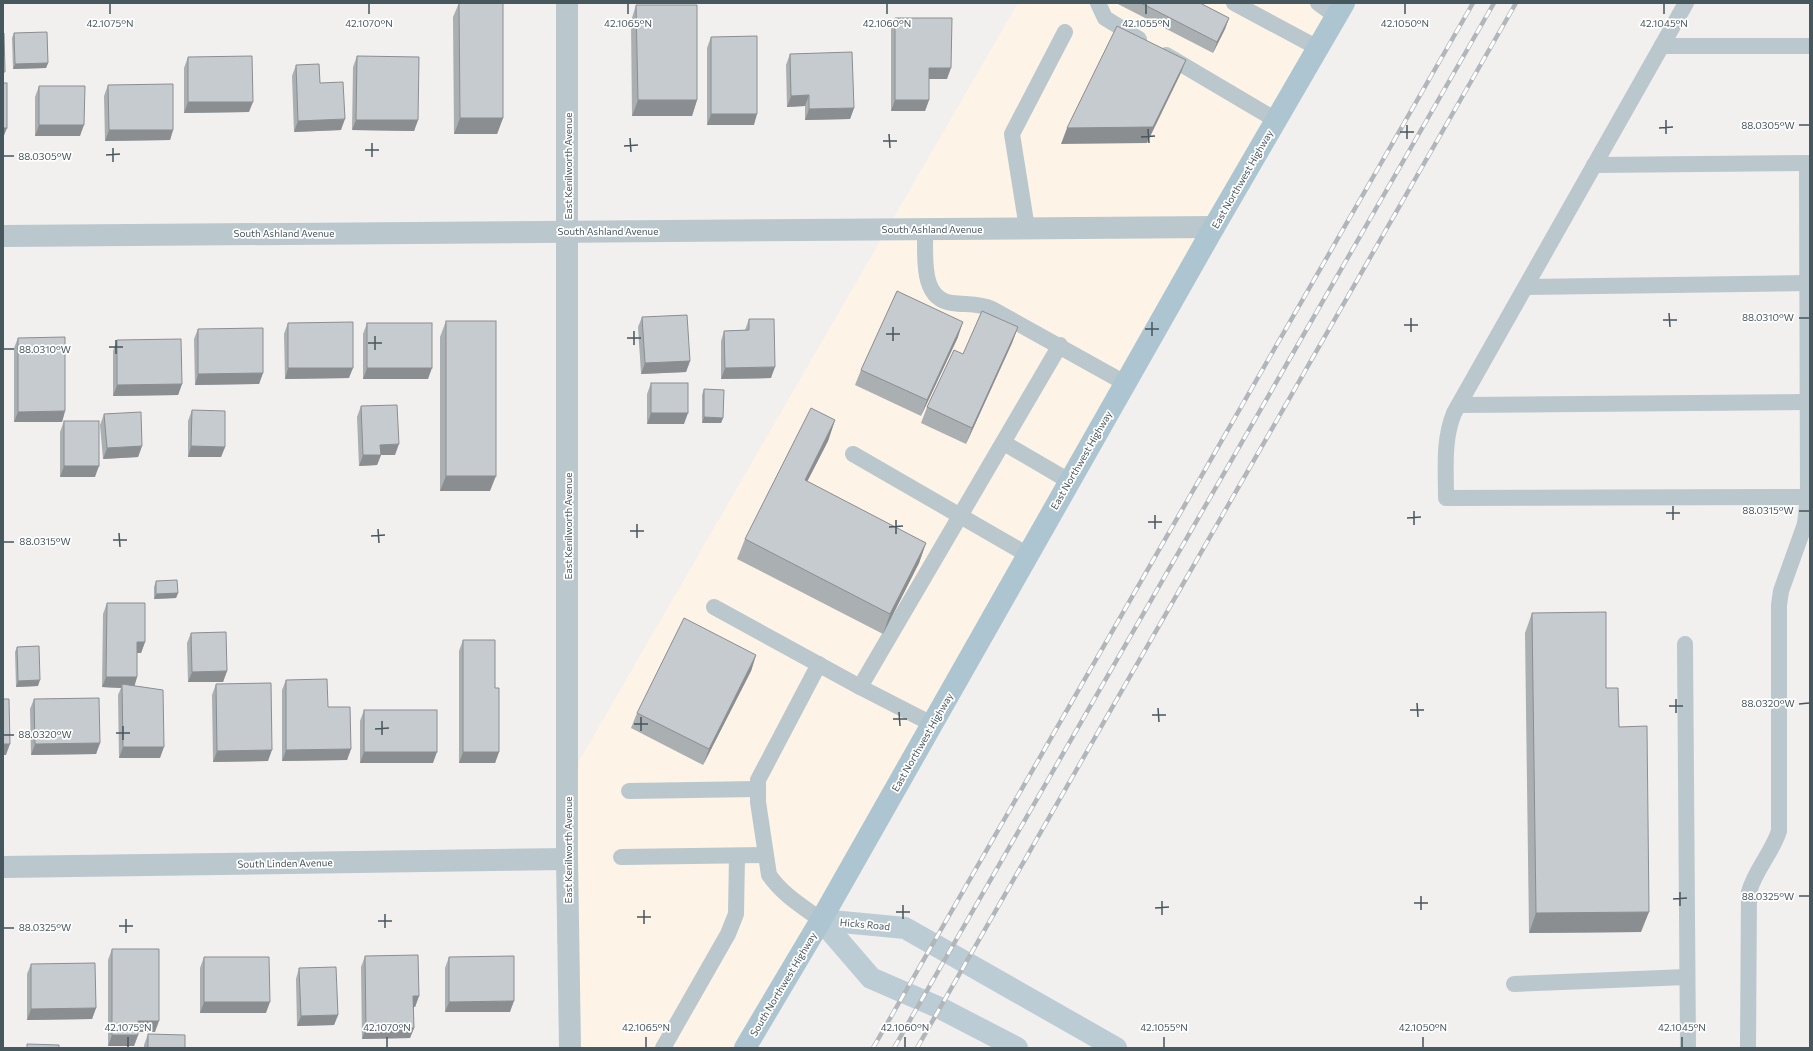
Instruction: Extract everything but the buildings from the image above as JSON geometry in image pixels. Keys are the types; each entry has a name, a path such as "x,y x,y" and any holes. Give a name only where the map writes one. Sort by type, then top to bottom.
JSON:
{"main road":[{"name":"East Northwest Highway","path":"821,920 1125,382 1340,10"},
{"name":"South Northwest Highway","path":"745,1048 821,920"},
{"name":"Hicks Road","path":"821,920 872,978 922,1000 1017,1048"},
{"name":"Hicks Road","path":"821,920 905,928 1116,1048"}],"street":[{"name":"East Kenilworth Avenue","path":"568,3 567,859 570,1048"},
{"name":"South Ashland Avenue","path":"3,236 1214,227"},
{"name":"South Linden Avenue","path":"3,867 567,859"}],"lane":[{"path":"1098,3 1105,18 1276,120"},
{"path":"1234,3 1318,48"},
{"path":"1318,3 1340,10"},
{"path":"1686,3 1459,405 1448,429 1446,498 1808,497"},
{"path":"1027,228 1012,134 1065,32"},
{"path":"1662,46 1810,46"},
{"path":"1594,165 1808,163 1807,524 1785,578 1779,605 1779,831 1775,844 1752,882 1749,892 1748,1048"},
{"path":"925,229 928,279 932,291 940,299 950,303 985,306 1125,382"},
{"path":"1526,287 1807,283"},
{"path":"860,687 1060,346"},
{"path":"1459,405 1808,402"},
{"path":"1004,442 1070,481"},
{"path":"852,454 1028,555"},
{"path":"714,607 860,687 932,724"},
{"path":"1685,644 1688,1048"},
{"path":"819,664 758,780 758,802 769,875 776,885 790,898 821,920"},
{"path":"630,791 758,789"},
{"path":"621,857 765,855"},
{"path":"663,1048 728,934 736,914 737,856"},
{"path":"1514,984 1687,977"}],"shaded area":[{"path":"1018,3 1344,3 745,1048 570,1048 568,780"}],"railway":[{"path":"873,1048 1473,3"},
{"path":"894,1048 1494,3"},
{"path":"917,1048 1516,3"}]}
